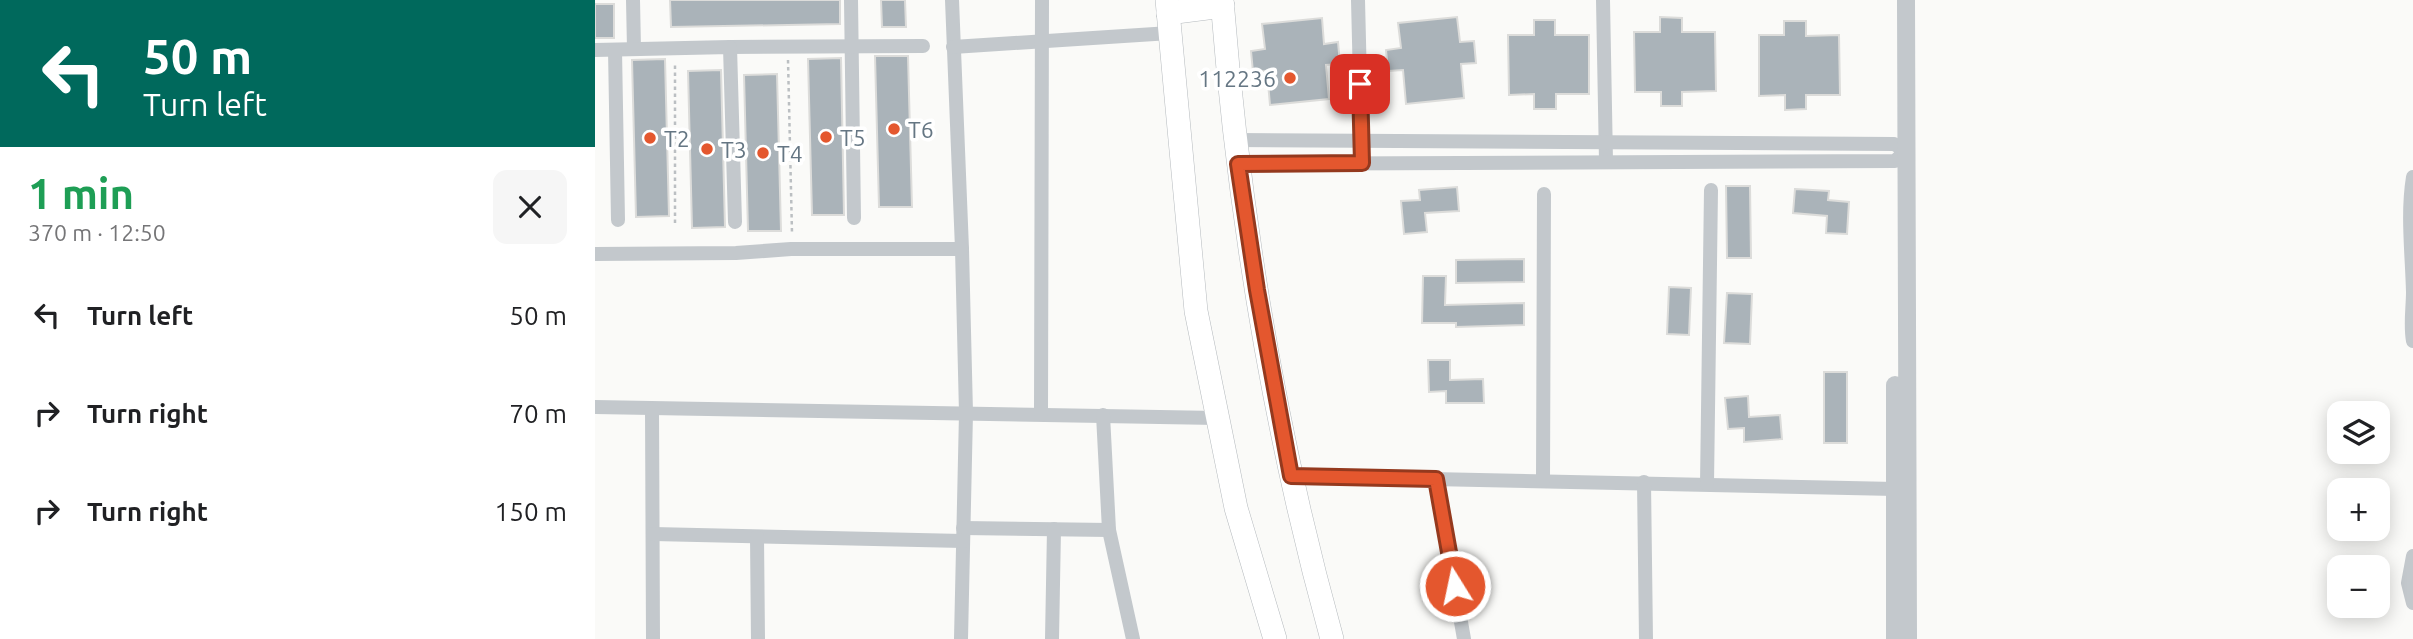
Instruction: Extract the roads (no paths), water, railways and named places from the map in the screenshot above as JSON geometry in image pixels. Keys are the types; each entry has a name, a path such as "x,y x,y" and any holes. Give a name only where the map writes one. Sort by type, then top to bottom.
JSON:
{"main road":[{"path":"1275,639 1236,508 1196,311 1168,15 1223,3 1235,140 1257,290 1302,528 1332,639"}],"street":[{"path":"633,0 634,49"},
{"path":"851,0 854,218"},
{"path":"952,0 966,413 961,639"},
{"path":"1041,414 1042,0"},
{"path":"1359,0 1362,163"},
{"path":"1603,0 1606,162"},
{"path":"1894,0 1908,639"},
{"path":"1895,639 1898,152 1906,0"},
{"path":"953,47 1042,40 1168,15"},
{"path":"595,51 923,46"},
{"path":"730,47 735,222"},
{"path":"615,50 618,220"},
{"path":"1235,140 1605,141 1898,152"},
{"path":"1238,164 1606,162 1898,152"},
{"path":"2413,177 2410,197 2413,341"},
{"path":"1707,484 1711,190"},
{"path":"1543,481 1544,194"},
{"path":"595,254 962,249"},
{"path":"595,407 1217,418"},
{"path":"652,409 653,639"},
{"path":"1103,415 1109,530 1133,639"},
{"path":"1291,476 1895,489"},
{"path":"1436,479 1464,639"},
{"path":"1644,482 1646,639"},
{"path":"1052,639 1054,529"},
{"path":"653,534 757,537 1109,530"},
{"path":"757,537 758,639"},
{"path":"2413,556 2408,583 2413,603"}],"place":[{"name":"112236","path":"1290,78"},
{"name":"T6","path":"894,129"},
{"name":"T5","path":"826,137"},
{"name":"T2","path":"650,138"},
{"name":"T3","path":"707,149"},
{"name":"T4","path":"763,153"}]}
